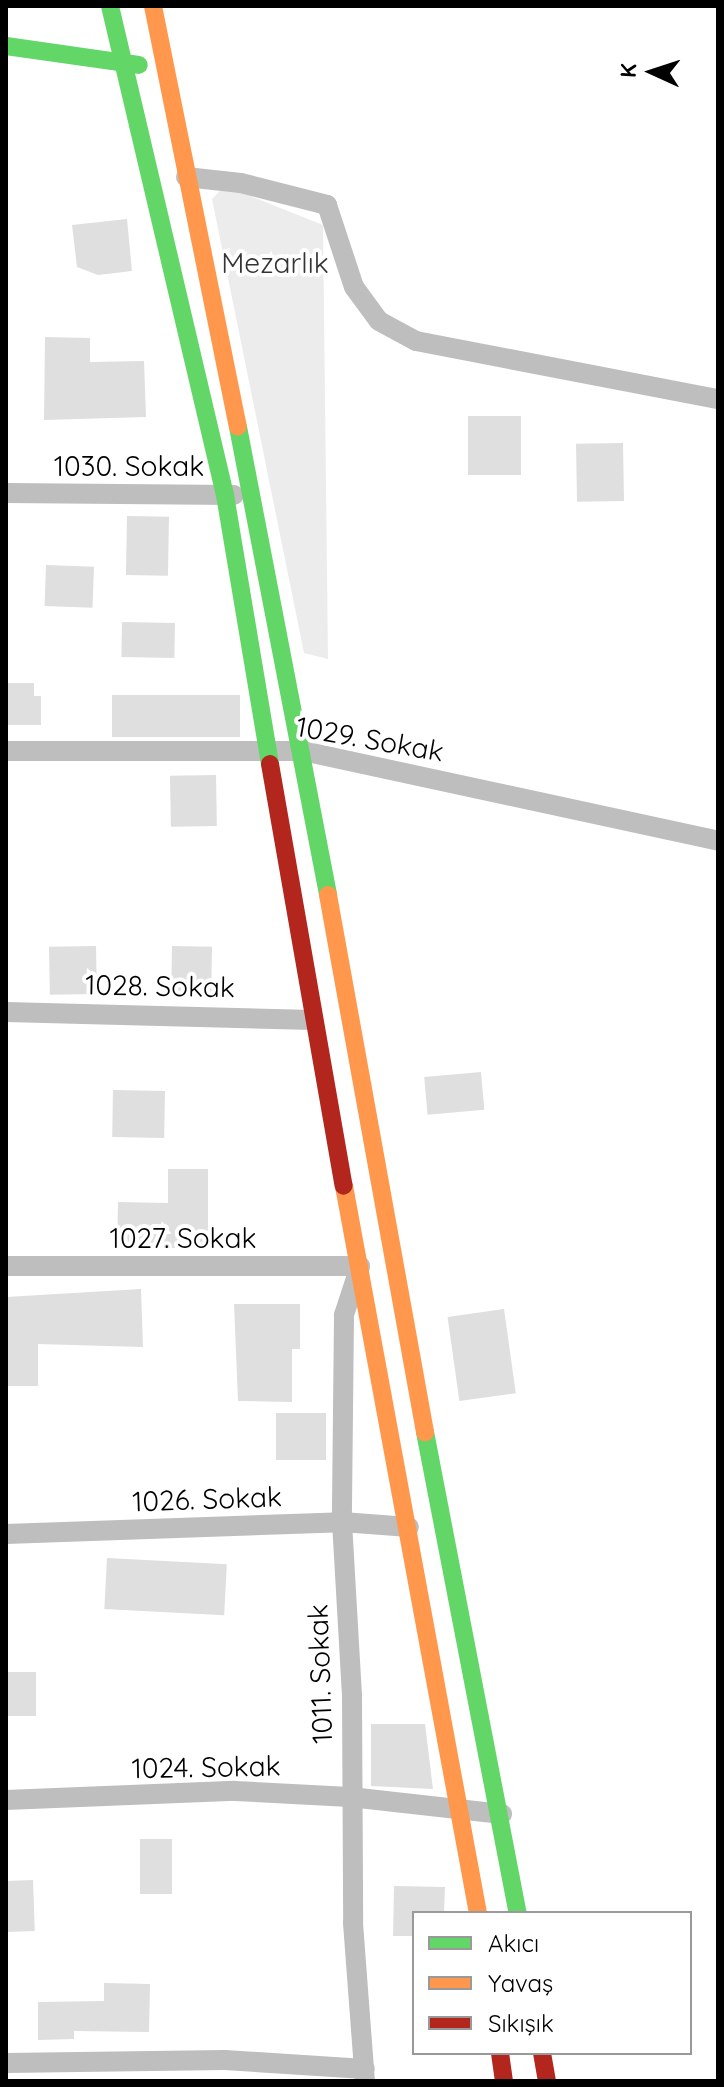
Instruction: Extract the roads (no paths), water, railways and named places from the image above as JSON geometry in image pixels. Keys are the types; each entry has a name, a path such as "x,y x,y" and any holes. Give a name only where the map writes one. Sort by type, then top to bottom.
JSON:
{"street":[{"path":"110,6 225,495 272,751 313,1020 462,1810 478,1911"},
{"path":"153,6 303,751 393,1264 502,1814 518,1911"},
{"path":"6,46 165,69"},
{"path":"186,177 241,183 327,205 336,219 354,287 379,321 416,341 718,399"},
{"name":"1030. Sokak","path":"6,493 252,495"},
{"name":"1029. Sokak","path":"6,751 303,751 718,841"},
{"name":"1028. Sokak","path":"6,1012 313,1020"},
{"name":"1027. Sokak","path":"6,1266 360,1266"},
{"name":"1011. Sokak","path":"360,1266 344,1315 342,1522 352,1696 350,1797 365,2075"},
{"name":"1026. Sokak","path":"6,1534 342,1522 409,1527"},
{"name":"1024. Sokak","path":"6,1800 235,1791 350,1797 502,1814"},
{"path":"500,2055 504,2081"},
{"path":"542,2055 547,2081"},
{"path":"6,2063 225,2060 365,2075"}],"park label":[{"name":"Mezarlık","path":"275,263"}]}
